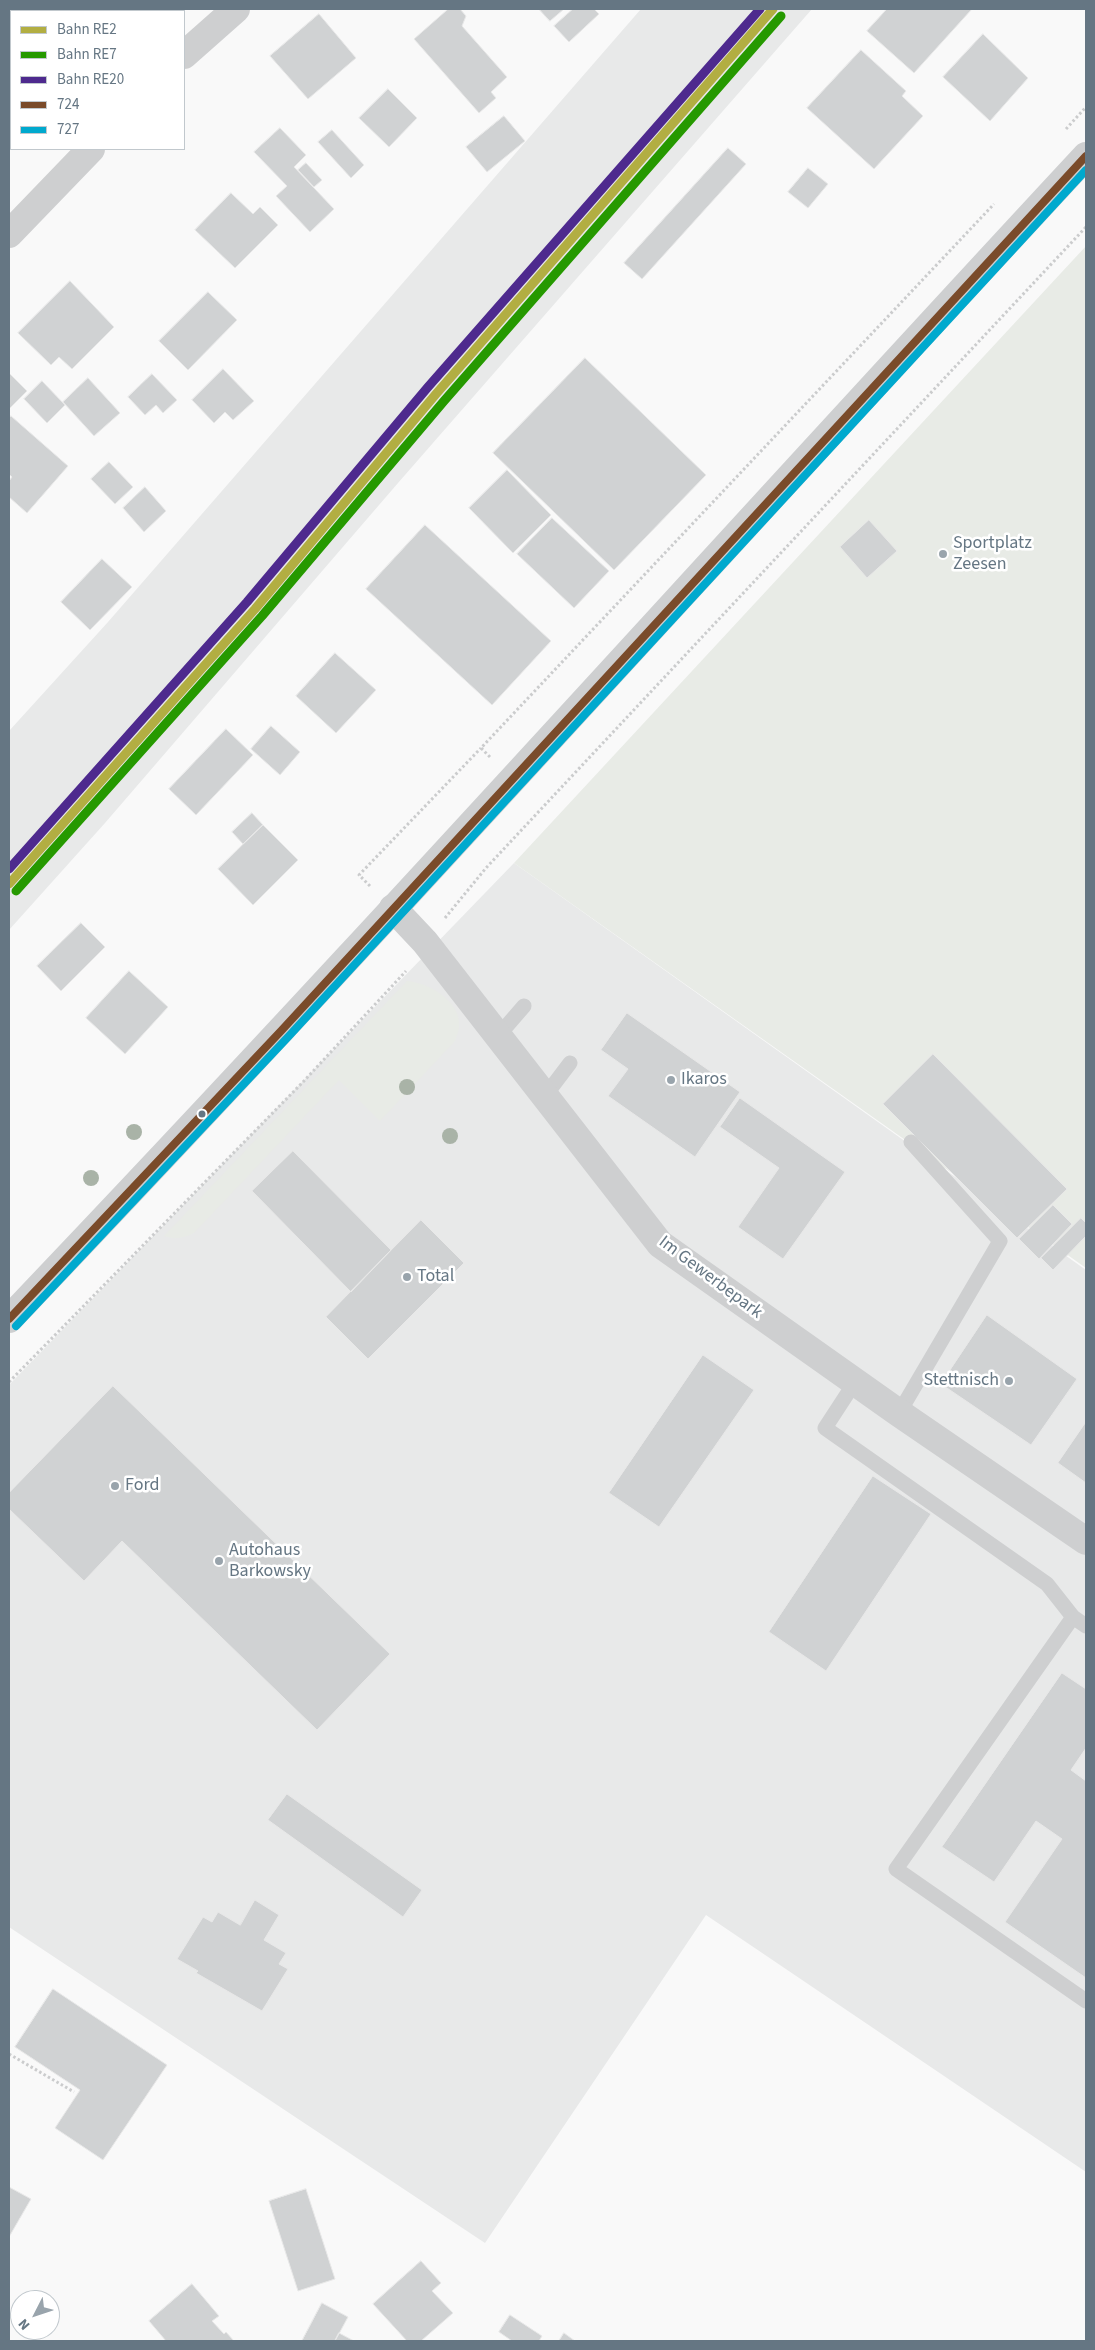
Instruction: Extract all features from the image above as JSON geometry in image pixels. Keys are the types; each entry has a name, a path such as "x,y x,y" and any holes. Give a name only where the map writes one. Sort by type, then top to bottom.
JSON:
{"street":[{"path":"185,54 236,9"},
{"path":"9,234 90,150"},
{"path":"9,1319 393,908 1086,156"},
{"name":"Im Gewerbepark","path":"393,908 424,942 660,1244 899,1413 1086,1541"}],"lane":[{"path":"498,1036 524,1006"},
{"path":"545,1096 570,1063"},
{"path":"899,1413 1000,1241 911,1142"},
{"path":"855,1382 825,1428 1047,1584 1073,1617 1086,1626"},
{"path":"1073,1617 896,1870 1086,2001"}],"path":[{"path":"1059,136 1086,107"},
{"path":"393,908 359,875 998,200"},
{"path":"9,1382 303,1082 401,979 424,942 486,868 1086,227"},
{"path":"481,748 543,807"},
{"path":"9,2054 74,2092"}],"shaded area":[{"path":"641,9 812,9 398,483 105,823 9,930 9,731 108,622"},
{"name":"Sportplatz Zeesen","path":"1086,246 1086,1268 514,863"},
{"path":"514,863 1086,1270 1086,2172 706,1915 485,2243 9,1927 9,1385"},
{"path":"407,981 425,985 449,1001 458,1017 459,1030 455,1041 380,1121 339,1080 194,1233 179,1238 164,1236"}],"building":[{"path":"9,9 35,9 10,10 9,32"},
{"path":"460,9 466,16 462,26 507,77 491,92 496,98 479,113 414,39 447,10"},
{"path":"539,9 564,9 550,21"},
{"path":"573,9 594,9 599,14 569,42 554,26"},
{"path":"887,9 972,9 914,73 867,31"},
{"path":"319,14 356,58 308,99 270,56"},
{"path":"983,34 1028,78 990,121 943,77"},
{"path":"861,50 906,91 902,96 923,116 874,169 807,108"},
{"path":"10,64 10,132 9,131"},
{"path":"388,89 417,118 389,147 359,118"},
{"path":"504,116 525,141 487,172 466,147"},
{"path":"280,128 306,155 294,167 334,209 310,232 276,196 287,186 254,152"},
{"path":"332,130 364,165 351,178 318,142"},
{"path":"728,148 746,164 642,279 624,263"},
{"path":"306,163 322,180 314,187 298,170"},
{"path":"808,168 828,184 808,208 788,192"},
{"path":"231,193 253,214 260,207 278,225 235,268 195,230"},
{"path":"70,281 114,327 72,369 59,357 51,365 18,333"},
{"path":"208,292 237,320 188,370 159,341"},
{"path":"585,358 706,475 614,570 493,453"},
{"path":"223,369 254,401 233,420 225,412 214,423 192,400"},
{"path":"9,373 27,391 9,409"},
{"path":"152,374 177,400 163,413 156,405 145,415 128,397"},
{"path":"88,378 120,413 94,436 63,402"},
{"path":"42,381 65,405 47,423 24,399"},
{"path":"11,416 68,466 27,513 9,497 9,481 12,477 9,474 9,418"},
{"path":"109,462 133,487 115,504 91,479"},
{"path":"507,470 551,515 513,553 469,508"},
{"path":"145,487 166,511 144,532 123,508"},
{"path":"552,518 609,571 574,608 517,554"},
{"path":"869,520 897,551 867,578 840,547"},
{"path":"425,525 551,641 492,705 366,589"},
{"path":"102,559 132,587 90,630 61,602"},
{"path":"335,653 376,690 336,733 296,696"},
{"path":"271,726 300,752 280,775 251,749"},
{"path":"226,729 253,755 196,815 169,789"},
{"path":"252,813 263,825 243,844 232,832"},
{"path":"263,825 298,860 253,905 218,869"},
{"path":"81,923 105,947 61,991 37,966"},
{"path":"129,971 168,1007 125,1054 86,1018"},
{"name":"Ikaros","path":"627,1013 740,1092 695,1157 608,1096 628,1069 601,1050"},
{"path":"933,1054 1067,1189 1017,1238 883,1104"},
{"path":"740,1098 845,1172 783,1259 738,1227 779,1168 720,1127"},
{"path":"293,1151 391,1250 351,1292 252,1191"},
{"path":"1053,1205 1072,1224 1039,1259 1019,1239"},
{"path":"1081,1218 1086,1223 1086,1236 1053,1270 1041,1258"},
{"name":"Total","path":"421,1220 464,1263 368,1359 326,1317"},
{"name":"Stettnisch","path":"987,1315 1077,1379 1031,1445 941,1384"},
{"path":"703,1355 754,1390 659,1527 609,1493"},
{"name":"Autohaus Barkowsky","path":"113,1386 390,1654 317,1730 122,1541 84,1581 9,1509 9,1493"},
{"path":"1086,1422 1086,1483 1058,1463"},
{"path":"873,1476 931,1514 826,1671 769,1632"},
{"path":"1062,1673 1086,1689 1086,1748 1071,1770 1086,1781 1086,1978 1005,1922 1062,1839 1036,1821 994,1882 942,1847"},
{"path":"287,1794 422,1890 403,1917 268,1820"},
{"path":"255,1900 279,1915 264,1940 286,1953 279,1964 288,1969 262,2011 196,1973 198,1971 177,1959 203,1917 212,1922 218,1912 240,1925"},
{"path":"53,1989 167,2065 103,2160 55,2128 80,2090 15,2047"},
{"path":"9,2187 31,2199 9,2237"},
{"path":"306,2189 335,2279 298,2291 269,2201"},
{"path":"421,2261 441,2283 432,2291 453,2313 421,2341 407,2341 373,2304"},
{"path":"192,2284 219,2316 212,2321 224,2334 226,2332 234,2341 166,2341 149,2321"},
{"path":"322,2303 348,2317 335,2341 302,2341"},
{"path":"510,2315 542,2336 539,2341 512,2341 499,2332"},
{"path":"339,2333 354,2341 335,2341"},
{"path":"564,2333 575,2341 559,2341"}],"rail line":[{"name":"RE20","path":"9,869 247,602 428,387 760,9"},
{"name":"RE2","path":"9,884 255,609 436,394 773,9"},
{"name":"RE7","path":"16,891 262,616 444,401 781,16"}],"transit line":[{"name":"724","path":"9,1319 281,1031 1086,156"},
{"name":"727","path":"16,1326 288,1037 1086,170"}],"place":[{"name":"Sportplatz Zeesen","path":"943,554"},
{"name":"Ikaros","path":"671,1080"},
{"name":"Total","path":"407,1277"},
{"name":"Stettnisch","path":"1009,1381"},
{"name":"Ford","path":"115,1486"},
{"name":"Autohaus Barkowsky","path":"219,1561"}]}
